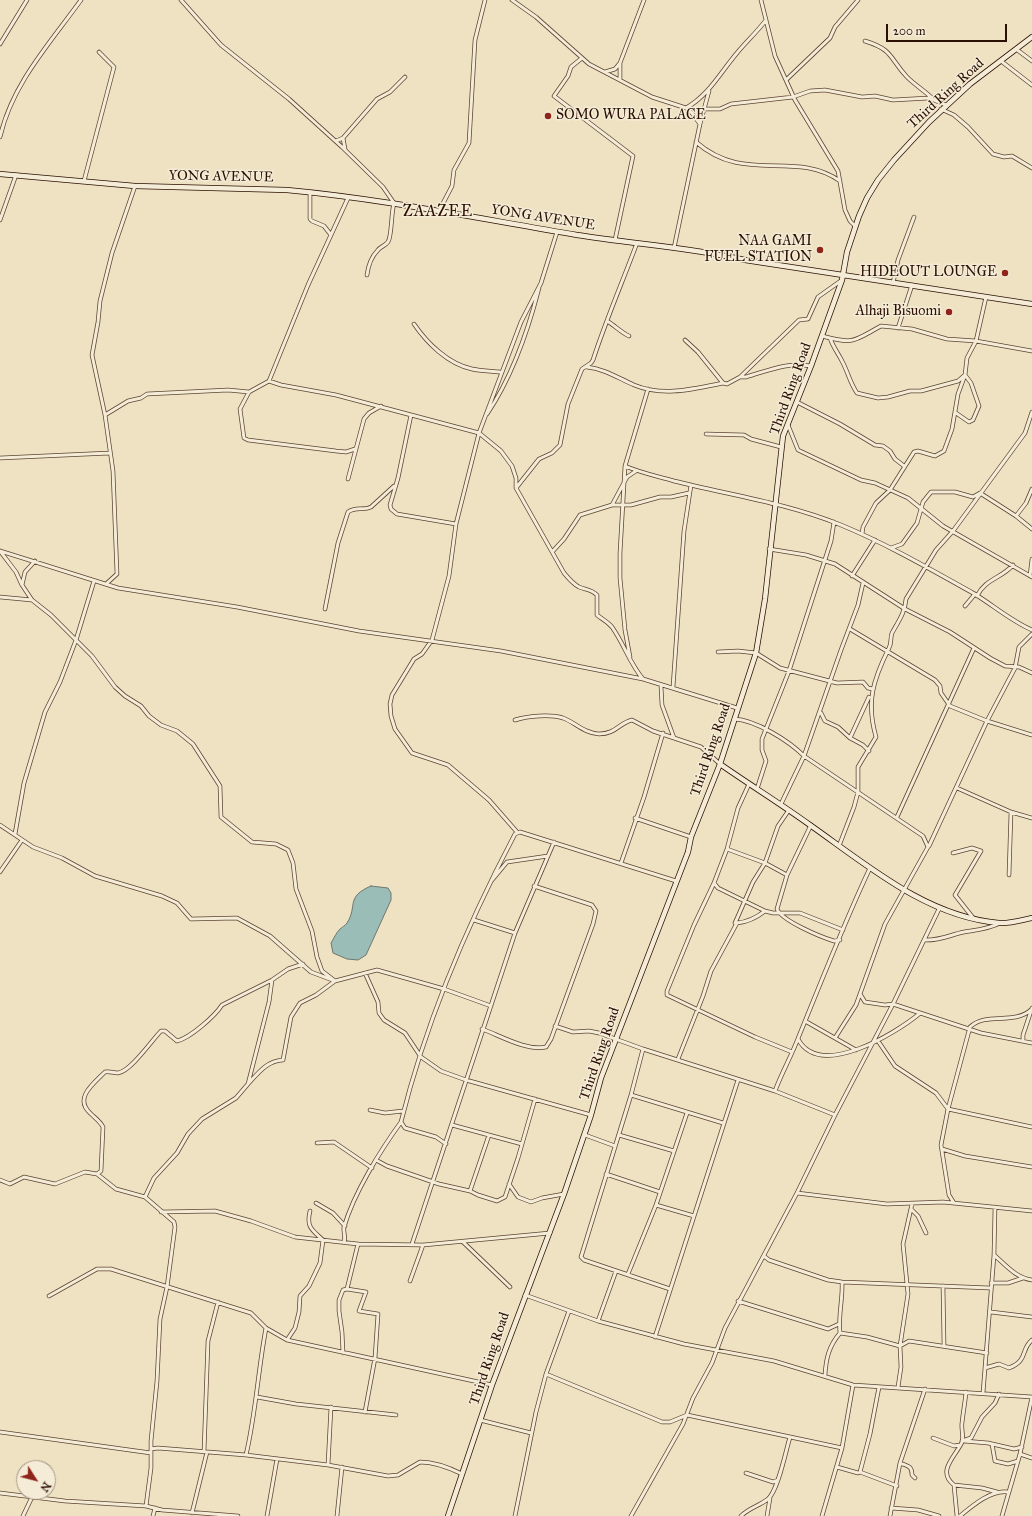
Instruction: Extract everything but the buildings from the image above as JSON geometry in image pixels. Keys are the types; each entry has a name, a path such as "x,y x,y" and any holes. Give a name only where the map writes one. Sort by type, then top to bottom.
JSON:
{"street":[{"path":"0,44 27,0"},
{"path":"0,137 3,125 23,78 81,0"},
{"path":"181,0 220,45 271,84 336,141 383,187 394,203 391,214 390,235 387,243 378,250 369,265 367,275"},
{"path":"438,212 452,186 454,170 469,143 474,40 485,0"},
{"path":"512,0 536,17 582,58 652,97 686,108 700,124"},
{"path":"605,72 615,69 620,63 644,0"},
{"path":"761,0 774,56 793,97 836,166 840,181 844,210 850,221 855,226"},
{"path":"786,80 830,38 835,27 858,0"},
{"path":"686,108 709,91 738,51 766,20"},
{"name":"Third Ring Road","path":"448,1516 492,1385 525,1294 550,1233 585,1135 601,1078 615,1039 688,852 691,837 720,764 737,708 752,671 765,599 769,549 782,447 788,425 822,336 842,277 855,226 867,198 878,180 906,146 941,109 1032,37"},
{"path":"865,41 880,46 889,53 908,77 933,99 946,105"},
{"path":"1016,49 1032,61"},
{"path":"84,181 114,67 99,52"},
{"path":"582,58 571,67 568,76 554,96 633,156 615,240"},
{"path":"1001,61 1032,85"},
{"path":"620,63 620,79"},
{"path":"336,141 343,138 377,99 390,92 405,77"},
{"path":"704,109 720,109 731,104 793,97 810,91 825,90 862,97 933,99"},
{"path":"674,248 700,124 709,91"},
{"path":"941,109 954,115 968,127 993,154 1004,157 1012,156 1032,168"},
{"path":"343,138 344,149"},
{"path":"696,142 713,155 735,164 818,169 828,173 840,181"},
{"name":"YONG AVENUE","path":"0,174 16,174 135,186 287,190 310,192 394,203 557,232 674,248 842,277 893,282 986,298 1032,304"},
{"path":"0,220 16,174"},
{"path":"106,584 117,574 114,479 105,415 92,354 100,301 112,253 135,186"},
{"path":"310,192 310,219 324,226 330,235"},
{"path":"348,198 308,285 269,381 249,392 240,409 244,438 248,440 346,452 355,449"},
{"path":"893,282 898,260 914,217"},
{"path":"485,418 498,398 517,354 557,232"},
{"path":"516,488 539,459 552,453 560,445 568,404 582,370 593,360 606,320 637,244"},
{"path":"586,366 598,368 634,385 669,392 682,391 723,382 732,383 799,320 808,318 818,297 842,277"},
{"path":"541,283 521,322 500,372 479,433 456,524 449,576 432,640 422,654 414,659 392,695 390,704 391,716 395,729 412,753 448,765 489,800 517,832 554,842 676,881"},
{"path":"898,328 912,285"},
{"path":"862,534 863,527 876,503 890,490 904,466 916,451 936,456 942,453 950,435 956,413 958,394 965,375 967,358 976,341 986,298"},
{"path":"606,320 620,329 623,334 629,336"},
{"path":"414,324 424,338 451,360 471,369 500,372"},
{"path":"822,336 843,342 853,341 867,335 881,326 931,333 948,339 976,341 1032,351"},
{"path":"830,338 834,350 847,372 850,383 857,393 878,398 888,397 910,391 921,391 958,381 965,375"},
{"path":"684,340 698,352 723,382"},
{"path":"740,377 746,377 796,364 811,366"},
{"path":"956,413 969,422 973,420 979,406 972,383 965,375"},
{"path":"269,381 381,406 479,433 501,451 512,466 516,478 516,488 553,550 564,573 570,581 580,588 589,589 597,595 597,615 612,627 631,658"},
{"path":"643,679 633,667 625,630 620,578 625,466 648,389"},
{"path":"105,415 128,401 156,392 228,390 249,392"},
{"path":"797,402 873,442 875,445 886,449 901,465 904,466"},
{"path":"348,479 364,419 369,413 381,406"},
{"path":"850,738 873,689 890,647 891,635 905,609 906,600 943,540 953,531 1025,433 1032,412"},
{"path":"411,415 398,478 394,486 390,505 392,512 456,524"},
{"path":"788,425 798,450 861,480 908,498 943,526 1031,576 1032,559"},
{"path":"706,434 744,435 751,439 782,447"},
{"path":"0,458 110,452"},
{"path":"625,466 636,471 691,485 776,503 834,522 891,548 976,595 1032,630"},
{"path":"612,505 625,480 636,471"},
{"path":"673,687 682,552 691,485"},
{"path":"325,609 338,543 348,512 353,508 367,508 371,506 394,486"},
{"path":"1016,516 1026,503 1032,488"},
{"path":"891,548 902,544 917,523 923,502 931,492 955,492 973,497 980,493"},
{"path":"553,550 564,539 580,514 612,505 623,506 660,497 671,497 689,493"},
{"path":"980,493 1016,516 1032,529"},
{"path":"757,789 766,761 762,750 762,739 770,722 779,692 789,671 831,541 834,522"},
{"path":"852,576 875,540"},
{"path":"769,549 806,554 835,564 863,584 905,609 950,632 1005,666 1015,668 1019,667 1032,673"},
{"path":"0,551 118,588 237,607 351,629 501,651 643,679 661,686 673,687 737,708"},
{"path":"0,551 16,572 22,585 32,600 92,656 115,687 125,696 141,706 149,716 161,725 177,731 193,744 220,786 221,817 252,842 276,844 288,850 293,863 296,889 312,931 317,957 322,971 335,981"},
{"path":"22,585 25,572 35,561"},
{"path":"966,606 992,579 1006,573 1013,565"},
{"path":"15,834 24,783 45,712 60,682 76,640 94,581"},
{"path":"781,804 804,756 850,629 863,584"},
{"path":"0,597 32,600"},
{"path":"850,629 935,680 940,686 941,693 950,706 988,721 1032,735"},
{"path":"835,1038 856,1005 885,924 928,847 1015,668 1019,647 1032,634"},
{"path":"897,817 928,752 948,702 974,648"},
{"path":"718,652 738,651 756,653 763,659 789,671 837,683 863,682 868,688 873,689"},
{"path":"661,686 662,705 674,738"},
{"path":"839,846 858,792 858,767 869,751 876,737 870,715 871,693"},
{"path":"820,712 825,721 838,726 850,738 869,751"},
{"path":"515,720 527,716 562,718 574,726 597,734 608,734 632,720 653,731 663,733 701,747 720,764 781,804 870,868 939,909 974,919 1000,923 1032,918"},
{"path":"734,718 745,719 797,749 804,756 897,817 923,836 928,847"},
{"path":"621,863 635,818 644,797 663,733"},
{"path":"749,784 738,808 727,849 714,883 667,991 670,998 755,1037 792,1052"},
{"path":"957,788 1011,812 1032,818"},
{"path":"678,1059 698,1010 711,972 728,941 753,882 765,863 778,826 789,810"},
{"path":"1009,875 1011,812"},
{"path":"635,818 691,837"},
{"path":"0,825 33,847 62,858 94,876 162,896 177,903 191,919 237,918 270,936 311,972 335,981"},
{"path":"778,912 777,909 787,875 810,825"},
{"path":"344,1242 345,1226 355,1201 376,1160 401,1122 420,1057 444,989 488,884 517,832"},
{"path":"0,872 22,840"},
{"path":"412,1244 515,933 554,842"},
{"path":"953,853 972,848 980,851 955,895 974,919"},
{"path":"727,849 765,863 787,875"},
{"path":"488,884 507,862 548,856"},
{"path":"774,1092 840,940 853,903 870,868"},
{"path":"714,883 718,888 765,911 800,913 843,930"},
{"path":"482,1029 517,1043 541,1048 546,1047 593,924 596,911 592,905 534,886"},
{"path":"710,890 718,888"},
{"path":"631,1516 687,1415 716,1351 718,1341 797,1193 835,1115 893,1004 939,909"},
{"path":"734,926 737,923 743,923 755,918 765,911"},
{"path":"778,912 825,938 834,942 840,940"},
{"path":"474,920 515,933"},
{"path":"924,940 943,939 961,933 993,927 1000,923"},
{"path":"97,1174 101,1171 103,1127 100,1121 85,1107 82,1101 84,1095 94,1083 105,1072 117,1073 123,1070 142,1055 161,1031 165,1031 177,1041 182,1040 189,1036 222,1005 272,980 288,968 302,964"},
{"path":"145,1197 154,1178 177,1153 188,1134 202,1119 236,1098 263,1068 275,1061 283,1060 291,1017 300,1003 316,995 335,981 377,970 444,989 491,1006"},
{"path":"365,973 378,1002 379,1013 384,1020 405,1033 420,1057 441,1071 466,1080 591,1115"},
{"path":"248,1084 272,980"},
{"path":"860,994 865,1002 885,1005 893,1004 919,1014 970,1028 981,1033 1032,1043"},
{"path":"954,1203 949,1195 942,1149 943,1128 970,1028 980,1020 1021,1016 1032,1008"},
{"path":"1023,1041 1023,1035 1032,1008"},
{"path":"798,1038 804,1047 818,1055 856,1050 895,1032 919,1014"},
{"path":"805,1021 856,1050"},
{"path":"555,1026 572,1032 589,1031 599,1033 642,1049 678,1059 774,1092 835,1115"},
{"path":"878,1041 895,1066 936,1093 948,1110 1032,1127"},
{"path":"642,1049 631,1095 581,1257 584,1260 670,1288"},
{"path":"654,1337 738,1080"},
{"path":"631,1095 723,1123"},
{"path":"376,1160 387,1166 470,1191 496,1201 505,1197 535,1100"},
{"path":"370,1110 385,1113 404,1111"},
{"path":"628,1274 656,1205 687,1113"},
{"path":"401,1122 405,1128 436,1137 446,1144"},
{"path":"452,1125 522,1144"},
{"path":"470,1191 489,1135"},
{"path":"585,1135 615,1146"},
{"path":"619,1135 674,1151"},
{"path":"317,1143 334,1142 372,1168"},
{"path":"942,1149 965,1156 1032,1167"},
{"path":"0,1180 10,1184 24,1177 55,1184 85,1172 97,1174 116,1189 145,1197 160,1212 174,1222 175,1227 167,1287 160,1319 157,1381 146,1506"},
{"path":"606,1174 660,1192"},
{"path":"509,1184 518,1197 531,1202 542,1198 564,1194"},
{"path":"797,1193 866,1202 912,1204 954,1203 1032,1211"},
{"path":"316,1203 333,1213 345,1226"},
{"path":"898,1387 901,1367 900,1346 908,1294 903,1244 912,1204"},
{"path":"656,1205 694,1216"},
{"path":"983,1393 991,1312 990,1288 994,1255 995,1207"},
{"path":"911,1209 918,1216 926,1233"},
{"path":"160,1212 215,1210 295,1237 391,1246 463,1242 550,1233"},
{"path":"310,1211 308,1221 310,1226 312,1230 323,1240"},
{"path":"286,1340 295,1328 299,1312 300,1296 309,1286 320,1263 323,1240"},
{"path":"463,1242 510,1286"},
{"path":"347,1289 358,1244"},
{"path":"410,1281 423,1245"},
{"path":"994,1255 1014,1273 1023,1278 1032,1280"},
{"path":"764,1256 769,1260 828,1280 842,1282 990,1288"},
{"path":"49,1296 97,1269 111,1269 218,1302 251,1314 266,1328 286,1340 343,1353 375,1358 492,1385"},
{"path":"598,1321 616,1271"},
{"path":"991,1283 1008,1283 1023,1278"},
{"path":"825,1375 828,1353 833,1341 840,1333 839,1324 843,1293 842,1282"},
{"path":"943,1286 944,1345"},
{"path":"343,1353 339,1300 343,1290 347,1289 366,1292 359,1311 378,1314 375,1358 365,1412"},
{"path":"525,1294 598,1321 654,1337 716,1351 774,1361 825,1375 853,1385 1032,1397 1022,1447 1002,1516"},
{"path":"738,1301 828,1329 839,1324"},
{"path":"192,1513 205,1452 208,1341 218,1302"},
{"path":"515,1516 531,1433 546,1374 569,1311"},
{"path":"991,1312 1032,1317"},
{"path":"246,1455 257,1397 260,1357 266,1328"},
{"path":"840,1333 866,1337 900,1346 909,1341 944,1345 987,1353"},
{"path":"985,1368 999,1364 1009,1368 1016,1365 1021,1361 1029,1342 1032,1340"},
{"path":"546,1374 653,1419 670,1422 687,1415 842,1448"},
{"path":"822,1516 842,1448 853,1385"},
{"path":"860,1472 870,1434 879,1387"},
{"path":"890,1516 897,1486 900,1463 925,1389"},
{"path":"966,1392 962,1425 962,1441 951,1458 947,1476 948,1480 954,1485 982,1488 999,1493"},
{"path":"962,1441 971,1438 982,1417 995,1403 999,1394"},
{"path":"257,1397 296,1404 396,1415"},
{"path":"328,1465 331,1407"},
{"path":"480,1420 531,1433"},
{"path":"0,1432 151,1451 158,1448 246,1455 342,1467 388,1476 398,1475 420,1462 439,1464 462,1474"},
{"path":"767,1516 770,1498 778,1480 790,1437"},
{"path":"933,1438 954,1446 960,1445"},
{"path":"962,1441 992,1444 1014,1449 1022,1447"},
{"path":"992,1444 995,1461 1008,1464 1018,1462"},
{"path":"1020,1454 1032,1458"},
{"path":"267,1516 277,1459"},
{"path":"900,1463 910,1466 912,1469 912,1476 915,1478"},
{"path":"337,1516 342,1467"},
{"path":"836,1467 858,1473 860,1472 897,1486"},
{"path":"746,1474 773,1482 778,1480"},
{"path":"954,1485 956,1516"},
{"path":"960,1516 988,1496 1008,1492"},
{"path":"0,1494 16,1496"},
{"path":"741,1516 746,1511 758,1506 770,1498"},
{"path":"56,1499 146,1506 192,1513 238,1516"},
{"path":"23,1516 31,1500"},
{"path":"153,1516 155,1508"},
{"path":"891,1508 918,1510 940,1516"}],"water":[{"path":"371,886 388,888 391,893 391,900 366,955 358,960 347,959 333,953 331,943 336,934 347,923 352,912 355,898 363,890"}],"place":[{"name":"SOMO WURA PALACE","path":"548,116"},
{"name":"NAA GAMI FUEL STATION","path":"820,250"},
{"name":"HIDEOUT LOUNGE","path":"1005,273"},
{"name":"Alhaji Bisuomi","path":"949,312"}],"district":[{"name":"ZAAZEE","path":"438,212"}]}
